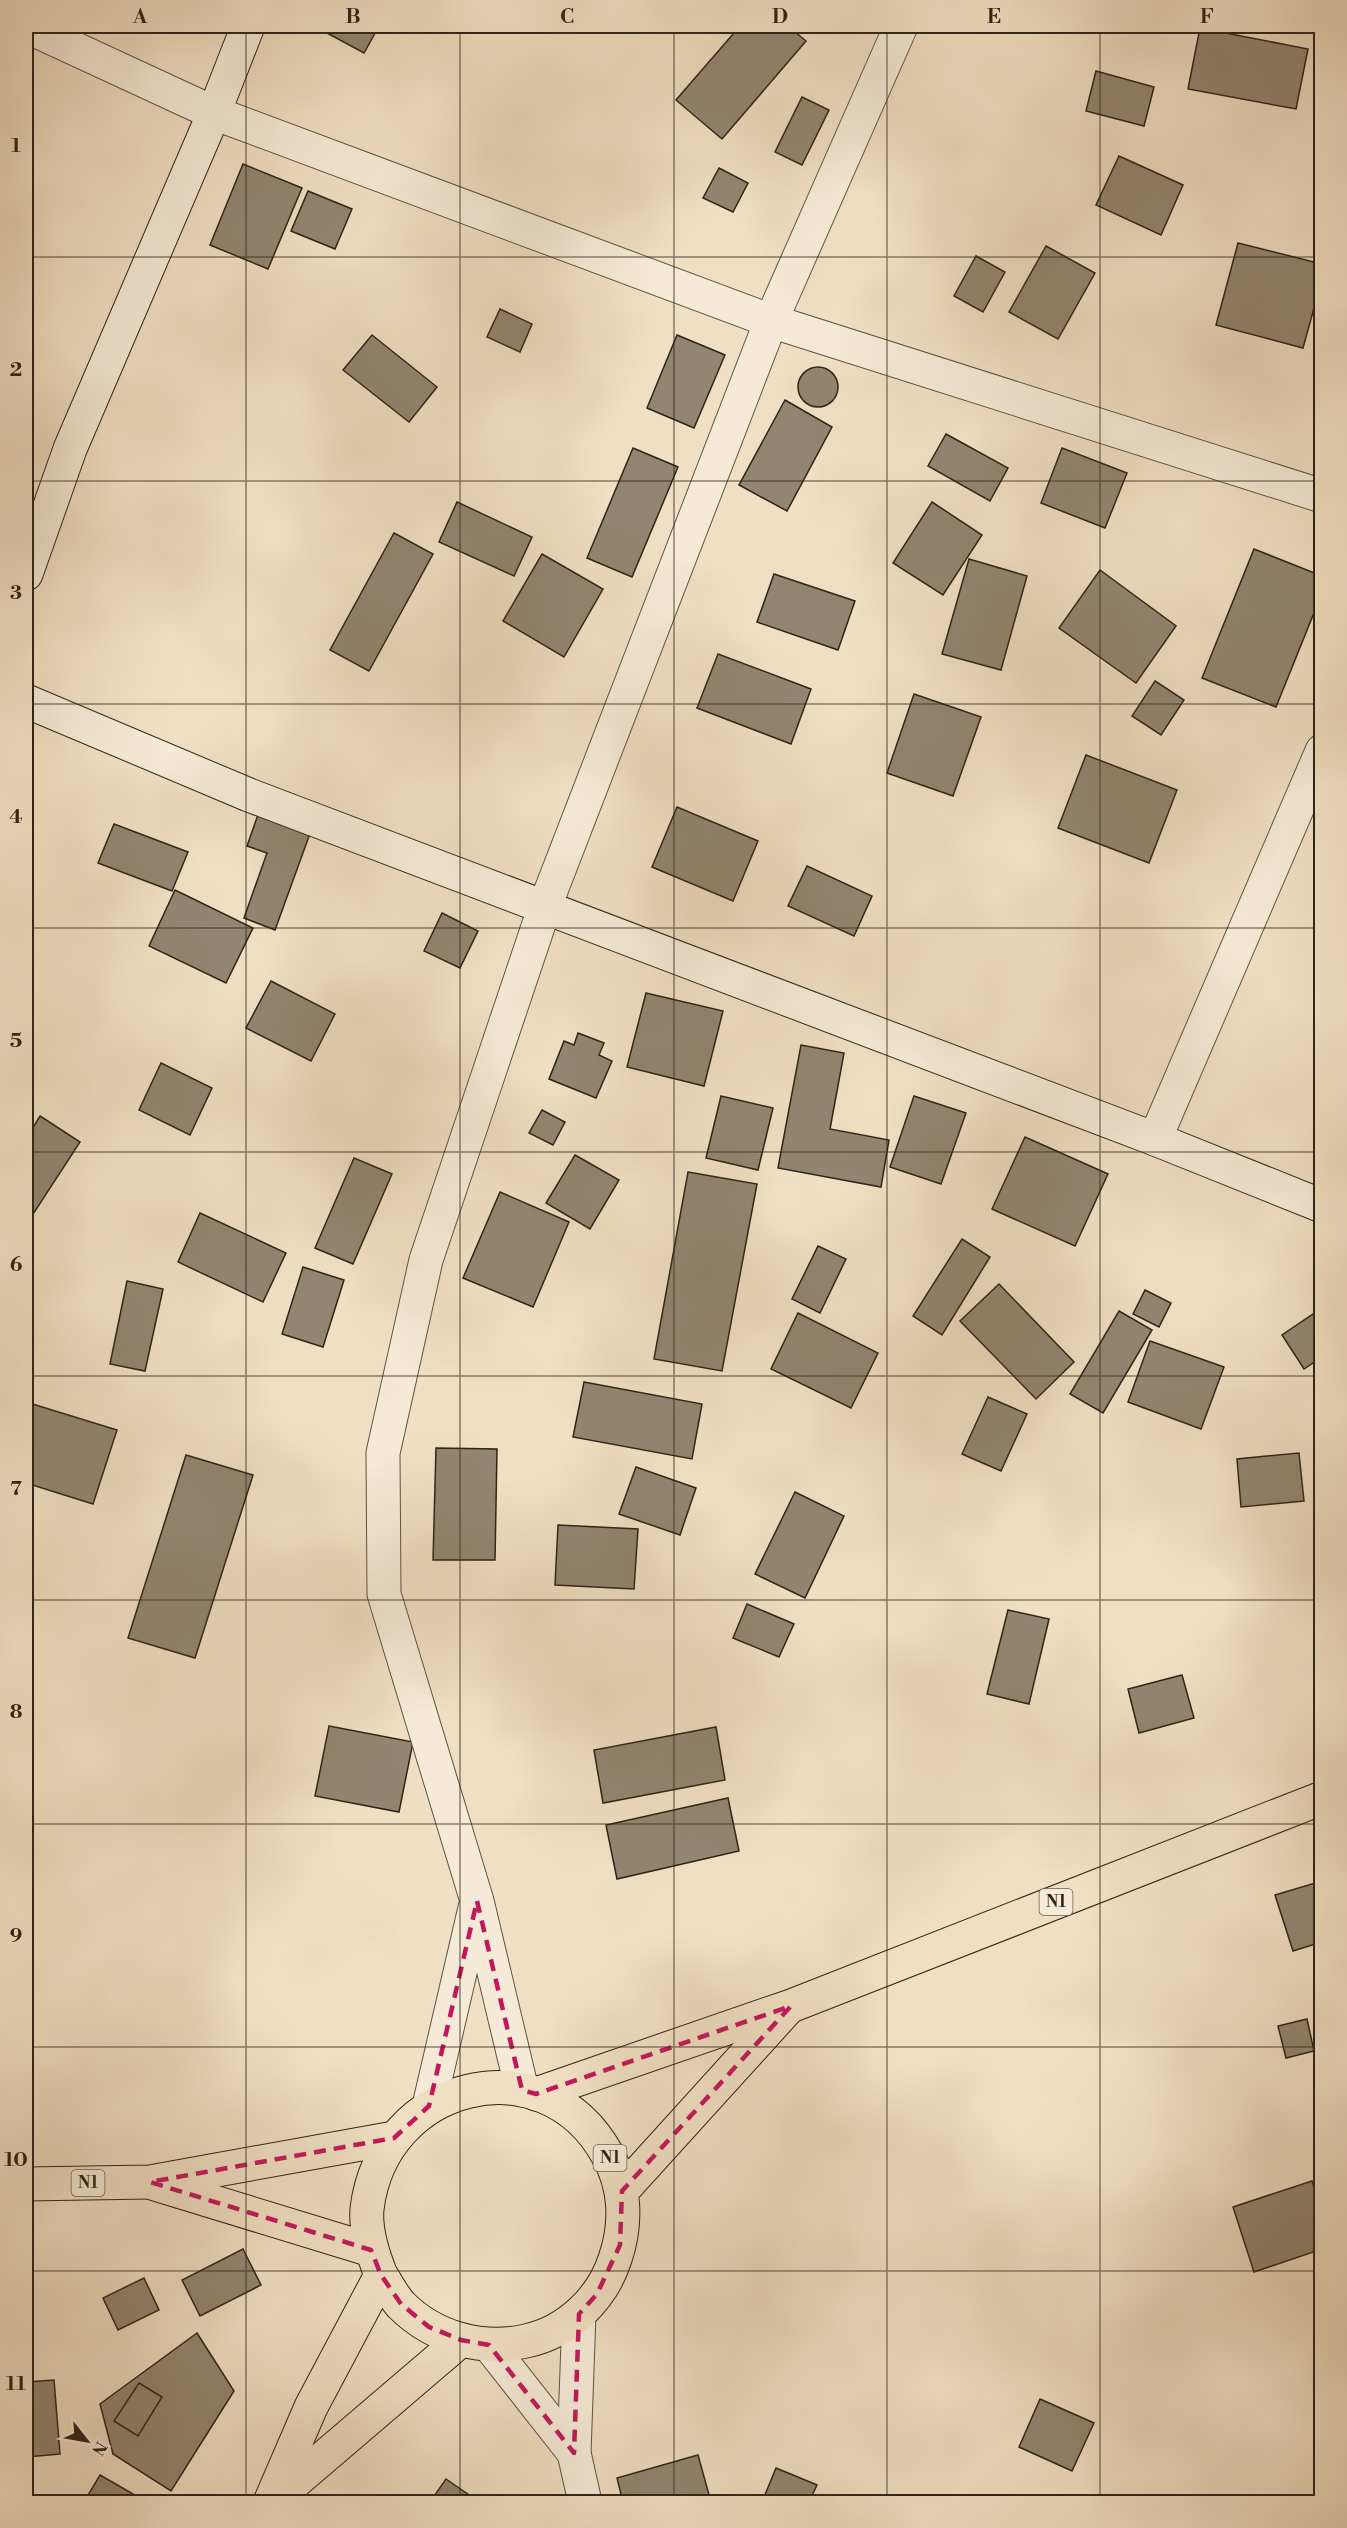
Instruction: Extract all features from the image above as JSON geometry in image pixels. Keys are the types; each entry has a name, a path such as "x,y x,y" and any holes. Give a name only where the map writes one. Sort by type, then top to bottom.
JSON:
{"highway":[{"name":"N1","path":"529,2092 790,2006 1322,1798"},
{"name":"N1","path":"622,2192 790,2006"},
{"name":"N1","path":"490,2088 529,2092 561,2105 582,2121 600,2142 614,2165 622,2192 620,2245 611,2271 597,2294 579,2314 559,2328 537,2338 513,2344 475,2343 429,2327 401,2304 376,2262 367,2211 375,2172 394,2138 429,2106 459,2093 490,2088"},
{"name":"N1","path":"26,2184 150,2182 394,2138"},
{"name":"N1","path":"150,2182 376,2262"},
{"path":"271,2502 376,2262"},
{"path":"271,2502 475,2343"}],"street":[{"path":"26,26 214,113 771,321 1322,496"},
{"path":"26,574 70,449 214,113 248,26"},
{"path":"529,2092 477,1900 384,1594 383,1453 426,1260 544,906 771,321 901,26"},
{"path":"26,701 249,795 1155,1139 1322,1206"},
{"path":"1155,1139 1322,751"},
{"path":"429,2106 477,1900"},
{"path":"579,2314 574,2453 585,2502"},
{"path":"475,2343 574,2453"}],"highlighted area":[{"path":"477,1901 522,2090 536,2094 791,2006 622,2191 620,2245 597,2294 579,2314 574,2453 489,2345 461,2340 429,2327 401,2304 381,2275 371,2250 150,2182 394,2138 429,2106"}],"building":[{"path":"314,26 379,26 364,53"},
{"path":"740,26 788,26 806,41 722,139 676,100"},
{"path":"1200,28 1308,49 1296,109 1188,89"},
{"path":"1096,71 1154,87 1144,126 1086,111"},
{"path":"802,97 829,110 802,165 775,152"},
{"path":"1119,156 1183,185 1161,235 1096,205"},
{"path":"243,164 302,188 268,269 210,245"},
{"path":"719,168 748,183 733,212 703,198"},
{"path":"308,191 352,209 335,249 291,231"},
{"path":"1238,243 1322,264 1322,279 1303,348 1216,325"},
{"path":"1046,246 1095,273 1058,339 1009,312"},
{"path":"976,256 1005,272 983,312 954,296"},
{"path":"500,309 532,324 520,352 487,337"},
{"path":"372,335 437,387 409,422 343,370"},
{"path":"677,335 725,355 694,428 647,408"},
{"path":"818,367 832,373 838,387 832,401 818,407 804,401 798,387 804,373"},
{"path":"785,400 832,427 787,511 739,485"},
{"path":"1322,419 1322,442 1314,440"},
{"path":"946,434 1008,468 990,501 928,466"},
{"path":"633,448 678,467 632,577 587,558"},
{"path":"1062,448 1127,473 1105,528 1041,503"},
{"path":"457,502 532,537 514,576 439,542"},
{"path":"932,502 982,535 943,595 893,563"},
{"path":"394,533 433,554 369,671 330,650"},
{"path":"1254,549 1322,576 1322,593 1276,707 1202,678"},
{"path":"542,554 603,589 564,657 503,621"},
{"path":"969,559 1027,576 1001,670 942,654"},
{"path":"1100,570 1176,626 1136,683 1059,628"},
{"path":"774,574 855,601 838,650 757,622"},
{"path":"718,654 811,689 791,744 697,708"},
{"path":"1155,681 1184,700 1161,735 1132,716"},
{"path":"914,694 981,717 953,796 887,773"},
{"path":"1086,755 1177,790 1149,863 1058,828"},
{"path":"677,807 758,841 733,901 652,867"},
{"path":"260,809 312,828 275,930 244,918 267,853 247,846"},
{"path":"114,824 188,852 172,891 98,863"},
{"path":"807,866 872,896 854,936 788,906"},
{"path":"175,890 253,928 226,983 149,946"},
{"path":"442,913 478,931 460,968 424,951"},
{"path":"271,981 335,1014 311,1061 246,1028"},
{"path":"646,993 723,1011 704,1086 627,1067"},
{"path":"578,1033 604,1043 599,1055 612,1061 596,1098 549,1079 564,1041 574,1045"},
{"path":"801,1045 844,1053 830,1129 889,1140 881,1187 778,1168"},
{"path":"161,1063 212,1088 190,1135 139,1110"},
{"path":"721,1096 773,1108 758,1170 706,1158"},
{"path":"914,1096 966,1113 941,1184 890,1167"},
{"path":"542,1110 565,1122 553,1145 529,1133"},
{"path":"40,1116 80,1142 26,1225 26,1139"},
{"path":"1025,1137 1108,1174 1075,1246 992,1209"},
{"path":"575,1155 619,1180 590,1229 546,1203"},
{"path":"354,1158 392,1174 353,1264 315,1248"},
{"path":"688,1172 757,1184 722,1371 654,1359"},
{"path":"500,1192 569,1222 533,1307 463,1278"},
{"path":"200,1213 286,1253 263,1302 178,1262"},
{"path":"962,1239 990,1257 942,1335 913,1316"},
{"path":"818,1246 846,1259 820,1313 792,1299"},
{"path":"303,1267 344,1280 323,1347 282,1334"},
{"path":"127,1281 163,1289 145,1371 110,1364"},
{"path":"999,1284 1074,1362 1036,1399 960,1321"},
{"path":"1145,1290 1171,1303 1159,1327 1133,1314"},
{"path":"1322,1308 1322,1357 1304,1369 1282,1335"},
{"path":"1119,1311 1152,1330 1103,1413 1070,1394"},
{"path":"798,1313 878,1353 851,1408 771,1369"},
{"path":"1150,1341 1224,1367 1201,1429 1128,1402"},
{"path":"584,1382 702,1404 692,1459 573,1437"},
{"path":"988,1397 1027,1414 1001,1471 962,1454"},
{"path":"26,1402 117,1430 93,1504 26,1483"},
{"path":"436,1448 497,1449 495,1560 433,1560"},
{"path":"1299,1453 1304,1501 1241,1507 1237,1459"},
{"path":"186,1455 253,1475 195,1658 128,1638"},
{"path":"636,1467 696,1488 680,1535 619,1514"},
{"path":"795,1492 844,1516 805,1598 755,1574"},
{"path":"558,1525 638,1529 634,1589 555,1585"},
{"path":"747,1604 794,1624 779,1657 733,1638"},
{"path":"1008,1610 1049,1619 1029,1704 987,1694"},
{"path":"1182,1675 1194,1718 1139,1733 1128,1689"},
{"path":"329,1726 413,1742 399,1812 315,1796"},
{"path":"716,1727 725,1780 603,1803 594,1750"},
{"path":"728,1798 739,1851 617,1879 606,1825"},
{"path":"1322,1881 1322,1942 1293,1951 1275,1895"},
{"path":"1307,2019 1314,2051 1286,2058 1278,2026"},
{"path":"1312,2181 1322,2211 1322,2249 1254,2272 1233,2207"},
{"path":"243,2249 261,2285 200,2316 182,2280"},
{"path":"144,2278 159,2310 118,2330 103,2298"},
{"path":"197,2333 234,2391 171,2491 113,2454 100,2404"},
{"path":"54,2380 60,2454 26,2457 26,2382"},
{"path":"139,2383 162,2397 138,2436 114,2421"},
{"path":"1040,2399 1094,2423 1072,2471 1019,2447"},
{"path":"698,2455 711,2502 623,2502 617,2478"},
{"path":"776,2468 817,2485 809,2502 762,2502"},
{"path":"100,2475 147,2502 84,2502"},
{"path":"446,2479 475,2499 473,2502 430,2502"}]}
